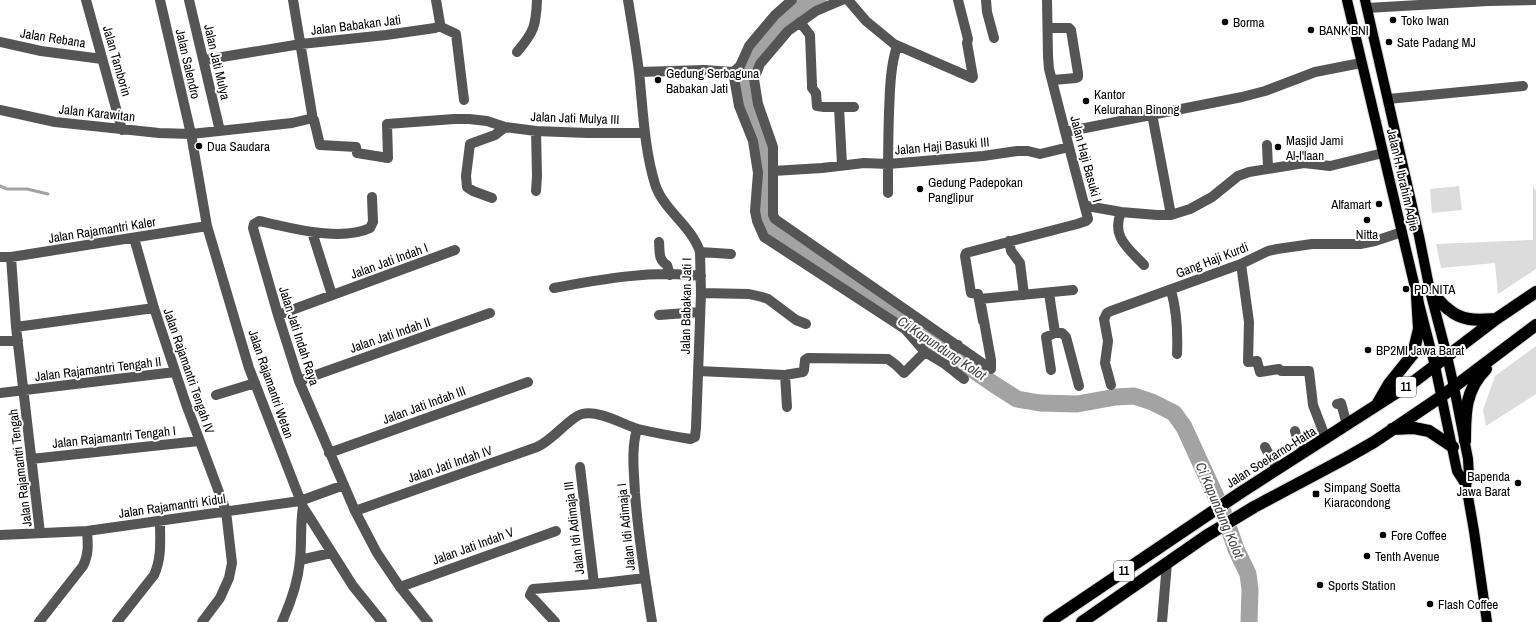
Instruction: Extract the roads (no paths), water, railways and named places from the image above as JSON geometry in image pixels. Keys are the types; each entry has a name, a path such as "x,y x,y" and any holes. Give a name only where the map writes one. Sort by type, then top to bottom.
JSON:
{"highway":[{"path":"1430,292 1447,309 1458,317 1476,320 1496,319"},
{"name":"11","path":"1447,356 1534,292"},
{"path":"1376,406 1389,384 1413,354 1419,329 1417,296"},
{"name":"11","path":"1082,622 1206,536 1251,508 1374,442 1390,429 1442,396 1536,325"},
{"path":"1465,441 1465,411 1470,393 1479,376 1511,344"},
{"name":"Jalan Soekarno-Hatta","path":"1049,622 1199,520 1376,406 1435,366 1447,356"},
{"path":"1390,429 1414,428 1429,431 1453,447"}],"main road":[{"name":"Jalan H. Ibrahim Adjie","path":"1347,0 1442,396 1457,472 1466,485"},
{"name":"Jalan H. Ibrahim Adjie","path":"1366,4 1419,236 1430,292 1454,387 1470,470 1466,485"},
{"path":"1466,485 1487,622"}],"street":[{"name":"Jalan Tamborin","path":"86,0 122,130"},
{"name":"Jalan Salendro","path":"160,0 191,134"},
{"name":"Jalan Jati Mulya","path":"189,0 220,131"},
{"path":"204,60 301,44 293,0"},
{"path":"436,0 440,26 456,34 464,100"},
{"path":"517,52 530,37 534,29 537,0"},
{"name":"Jalan Babakan Jati I","path":"628,0 639,72 645,133 655,185 662,198 698,246 700,252 701,293 695,434"},
{"path":"639,72 704,70 733,72 740,66 749,46 775,15 792,0"},
{"path":"842,0 816,11 782,37 760,64 754,79 758,104 773,147 774,172 772,211 775,219 957,347 991,369 991,360 980,299 1073,290"},
{"path":"848,0 866,21 897,46 972,78 967,43 968,39 958,0"},
{"path":"986,0 987,12 994,38"},
{"name":"Jalan Haji Basuki I","path":"983,321 978,294 971,293 965,256 970,251 1088,219 1052,80 1048,56 1047,0"},
{"path":"1366,4 1536,0"},
{"path":"800,22 810,35 812,88 816,93 817,106 827,108 854,107"},
{"name":"Jalan Babakan Jati","path":"320,145 312,117 301,44 386,35 436,28 440,26"},
{"path":"1048,28 1069,28 1071,30 1078,73 1078,77 1076,78 1052,80"},
{"name":"Jalan Rebana","path":"0,42 41,51 102,59"},
{"name":"Jalan Haji Basuki III","path":"897,46 893,58 889,89 888,164 983,156 1017,151 1028,151 1040,154 1069,148"},
{"path":"1065,132 1265,91 1315,72 1361,63"},
{"path":"733,72 739,106 753,141 758,173 755,211 757,221 764,237 905,329 925,352 945,363 964,379"},
{"path":"1388,99 1523,86"},
{"path":"839,107 842,165"},
{"name":"Jalan Karawitan","path":"0,110 56,122 122,130 191,134"},
{"path":"1152,114 1171,215"},
{"path":"191,134 292,123 312,117"},
{"name":"Jalan Jati Mulya III","path":"320,145 356,147 357,153 388,158 387,124 462,119 487,121 505,127 536,131 645,133"},
{"path":"492,198 472,191 467,187 466,176 469,148 472,143 495,135 505,127"},
{"path":"536,131 536,192"},
{"name":"Jalan Rajamantri Wetan","path":"191,134 207,226 255,383 301,504 353,586 381,622"},
{"path":"1267,145 1268,168"},
{"path":"1084,203 1087,206 1121,212 1156,216 1171,215 1190,208 1212,197 1238,176 1249,172 1304,163 1330,166 1383,153"},
{"path":"774,172 864,163 888,164 888,193"},
{"name":"Jalan Jati Indah Raya","path":"372,197 373,222 370,228 364,231 342,233 312,232 261,221 257,221 254,224 254,230 278,315 299,381 329,453 355,511 377,552 400,587 428,622"},
{"path":"1121,212 1117,225 1119,236 1122,242 1144,265"},
{"name":"Jalan Rajamantri Kaler","path":"0,257 11,257 207,226"},
{"path":"312,232 332,296"},
{"name":"Gang Haji Kurdi","path":"1111,385 1105,363 1108,341 1104,316 1111,311 1240,264 1268,251 1312,244 1360,244 1375,241 1402,232"},
{"name":"Jalan Rajamantri Tengah IV","path":"134,238 154,308 175,372 199,441 227,513 232,557 229,578 220,598 202,622"},
{"path":"1009,241 1011,251 1020,263 1024,295"},
{"path":"659,242 661,260 668,266 670,275"},
{"name":"Jalan Jati Indah I","path":"278,315 456,250"},
{"path":"700,252 732,254"},
{"name":"Jalan Rajamantri Tengah","path":"11,257 16,326 40,533"},
{"path":"1240,264 1249,322 1248,362 1257,361 1260,372 1279,369 1281,371 1309,371 1313,405 1326,439"},
{"path":"554,288 630,276 701,276"},
{"path":"1171,290 1177,313 1177,354"},
{"path":"701,293 749,294 762,297 768,299 796,320 806,324"},
{"path":"1049,293 1055,333"},
{"path":"16,326 154,308"},
{"path":"659,315 700,312"},
{"name":"Jalan Jati Indah II","path":"299,381 490,313"},
{"path":"1051,370 1046,337 1055,333 1062,333 1066,337 1079,386"},
{"path":"0,341 18,341"},
{"path":"945,363 957,347"},
{"path":"698,371 785,376 803,372 806,360 808,358 888,359 903,373 905,373 925,352"},
{"name":"Jalan Rajamantri Tengah II","path":"0,393 175,372"},
{"path":"785,376 787,408"},
{"name":"Jalan Jati Indah III","path":"329,453 528,382"},
{"path":"216,395 255,383"},
{"path":"1337,404 1341,403 1347,425"},
{"name":"Jalan Jati Indah IV","path":"355,511 537,447 552,438 575,417 582,414 591,414 611,418 637,429 690,440 695,434"},
{"name":"Jalan Idi Adimaja I","path":"637,429 633,445 637,520 652,622"},
{"path":"1295,431 1298,442 1305,452"},
{"name":"Jalan Rajamantri Tengah I","path":"31,459 199,441"},
{"path":"1265,447 1277,469"},
{"name":"Jalan Idi Adimaja III","path":"580,467 594,584"},
{"name":"Jalan Rajamantri Kidul","path":"0,535 87,531 301,504 344,484"},
{"path":"282,622 294,595 300,560 301,504"},
{"path":"117,622 154,575 158,567 160,558 160,521"},
{"path":"39,622 87,559 87,531"},
{"name":"Jalan Jati Indah V","path":"400,587 556,531"},
{"path":"300,560 331,553"},
{"path":"1162,622 1167,563"},
{"name":"Jalan Idi Adimaja III","path":"555,622 530,594 533,589 645,578"}],"waterway":[{"name":"Ci Kapundung Kolot","path":"818,0 799,9 775,30 750,62 742,78 745,102 764,154 765,163 762,202 765,220 769,228 782,240 1017,399 1040,403 1077,404 1116,397 1134,396 1152,402 1174,413 1184,427 1223,512 1236,549 1248,574 1250,590 1249,622"},
{"path":"0,186 7,189 27,189 48,194"}],"place":[{"name":"Toko Iwan","path":"1393,20"},
{"name":"Borma","path":"1225,22"},
{"name":"BANK BNI","path":"1311,30"},
{"name":"Sate Padang MJ","path":"1389,42"},
{"name":"Gedung Serbaguna Babakan Jati","path":"658,80"},
{"name":"Kantor Kelurahan Binong","path":"1086,101"},
{"name":"Dua Saudara","path":"199,146"},
{"name":"Masjid Jami Al-I'laan","path":"1278,147"},
{"name":"Gedung Padepokan Panglipur","path":"920,189"},
{"name":"Alfamart","path":"1379,204"},
{"name":"Nitta","path":"1367,220"},
{"name":"PD.NITA","path":"1406,289"},
{"name":"BP2MI Jawa Barat","path":"1368,350"},
{"name":"Bapenda Jawa Barat","path":"1518,483"},
{"name":"Simpang Soetta Kiaracondong","path":"1316,494"},
{"name":"Fore Coffee","path":"1383,535"},
{"name":"Tenth Avenue","path":"1367,556"},
{"name":"Sports Station","path":"1320,585"},
{"name":"Flash Coffee","path":"1430,604"}]}
